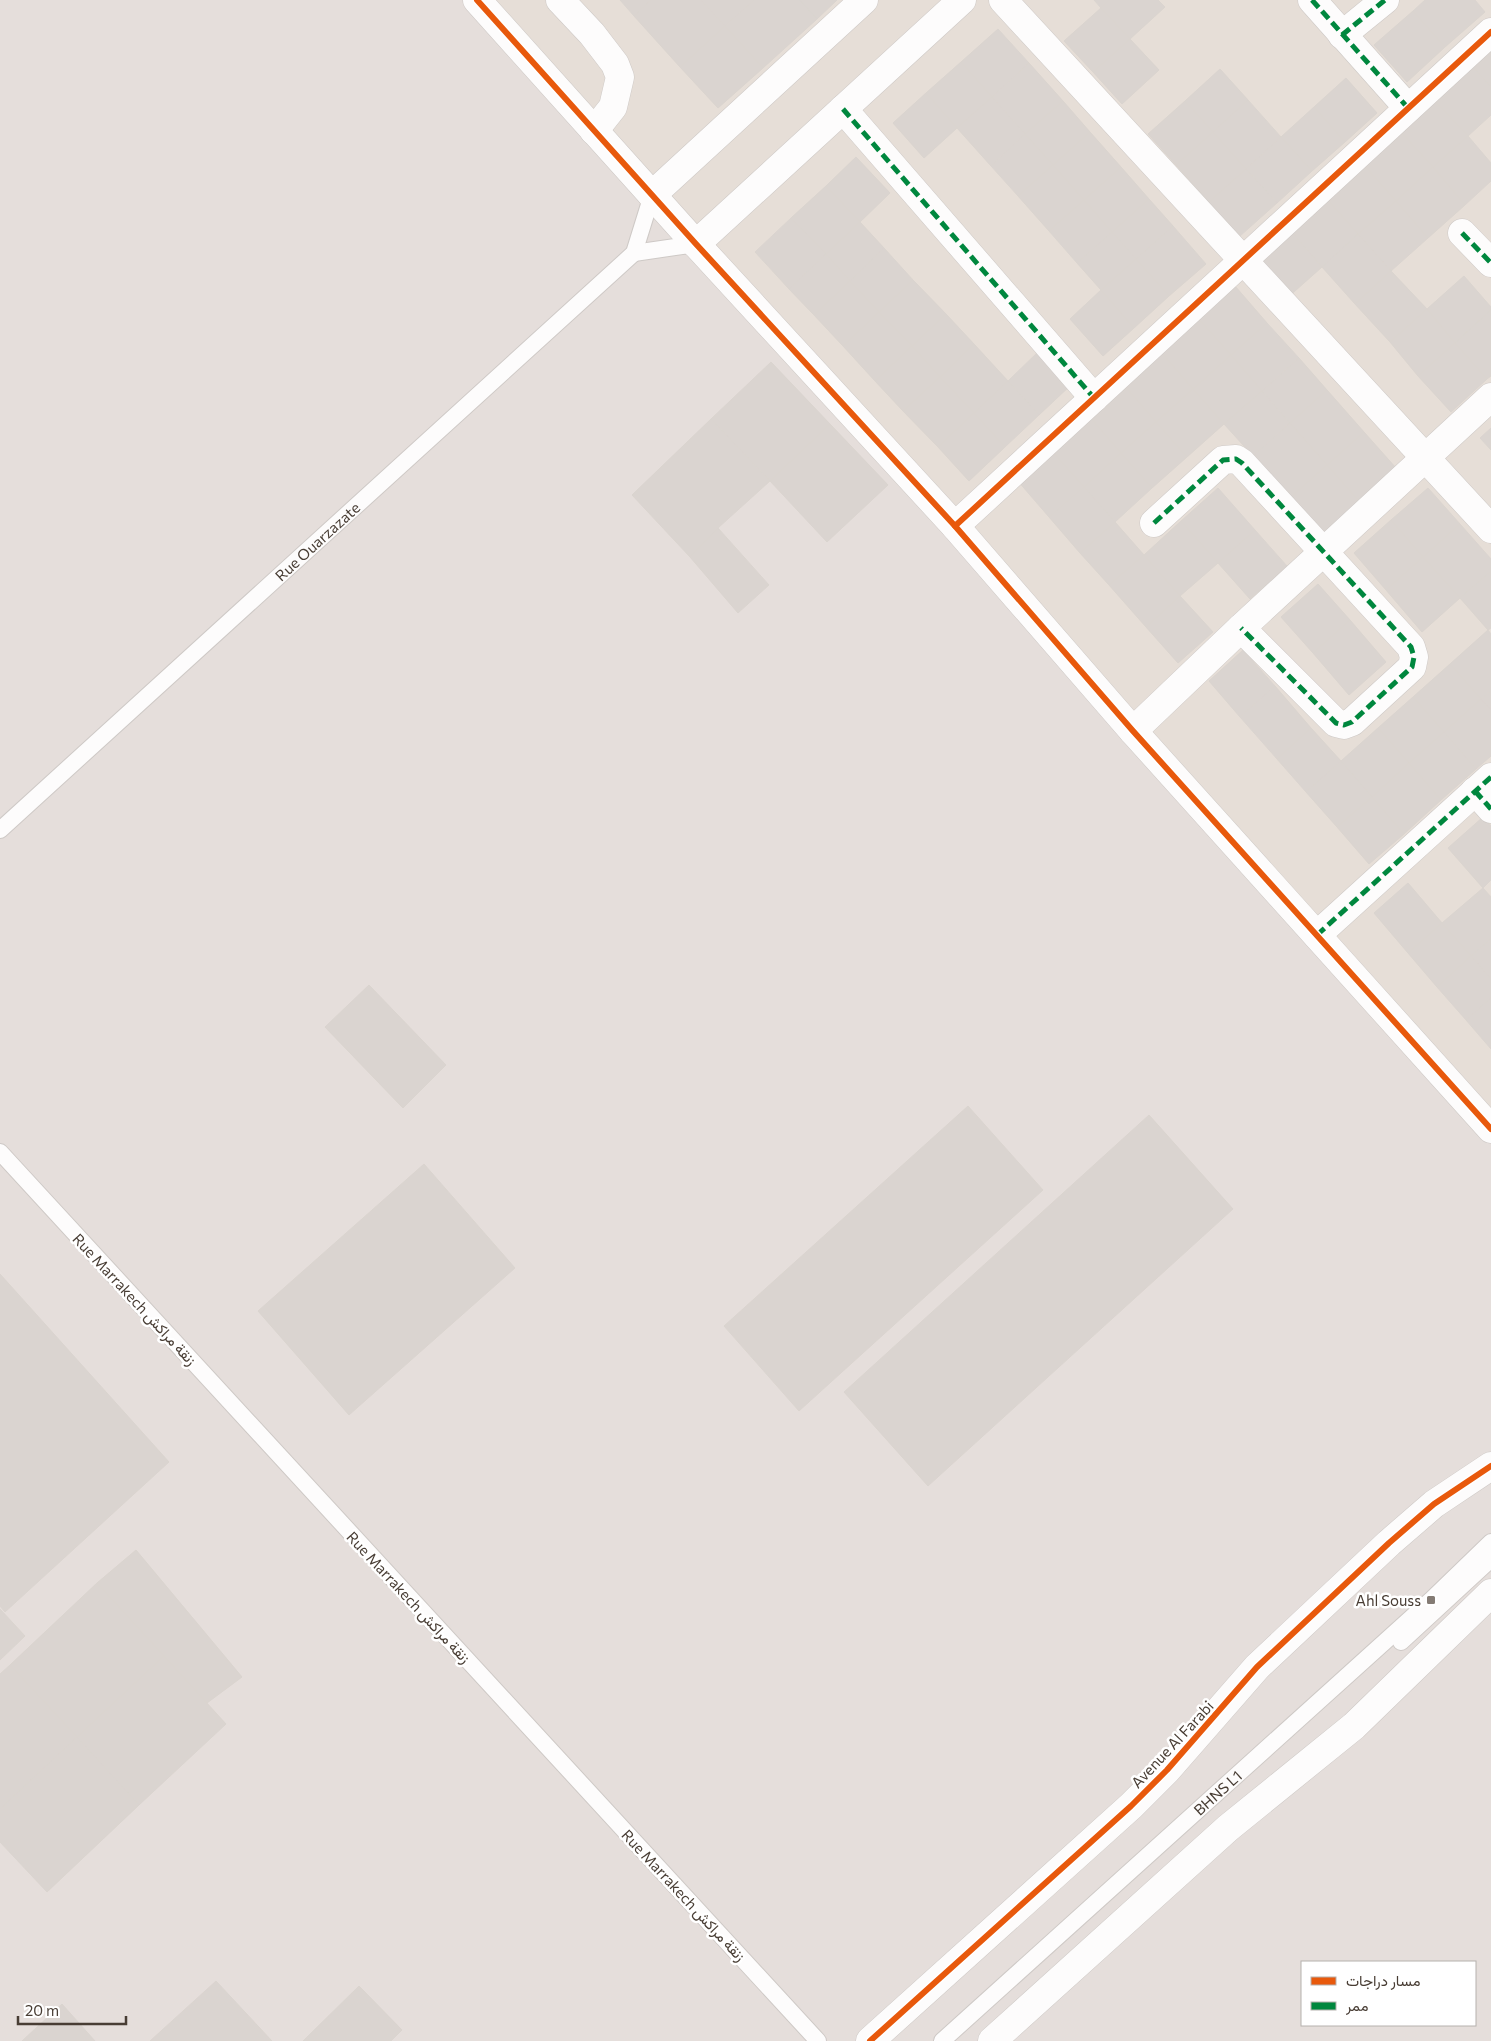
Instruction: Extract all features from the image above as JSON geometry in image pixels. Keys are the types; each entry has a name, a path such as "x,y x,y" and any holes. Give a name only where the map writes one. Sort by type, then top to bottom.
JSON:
{"street":[{"path":"477,0 696,244 955,526 1133,730 1491,1130"},
{"path":"560,0 592,34 615,64 620,77 613,107 594,131"},
{"path":"652,195 864,0"},
{"path":"696,244 962,0"},
{"path":"1004,0 1491,529"},
{"path":"1312,0 1408,108"},
{"path":"1342,35 1386,0"},
{"path":"955,526 1491,32"},
{"path":"843,109 1094,398"},
{"path":"1462,233 1491,263"},
{"path":"1133,730 1240,628 1491,397"},
{"path":"1154,523 1223,460 1236,459 1242,463 1412,647 1414,657 1412,667 1352,722 1344,725 1336,723 1240,628"},
{"path":"1317,935 1486,792"},
{"name":"Avenue Al Farabi","path":"870,2041 1130,1806 1167,1770 1257,1667 1411,1522 1491,1466"},
{"path":"992,2041 1228,1828 1354,1726 1491,1593"}],"lane":[{"path":"652,195 634,253 696,244"},
{"name":"Rue Ouarzazate","path":"0,830 634,253"},
{"name":"Rue Marrakech زنقة مراكش","path":"0,1152 818,2041"},
{"name":"BHNS L1","path":"942,2041 1431,1600 1491,1542"},
{"name":"BHNS L1","path":"956,2041 1491,1559"}],"shaded area":[{"path":"0,0 474,0 1491,1126 1491,2041 0,2041"},
{"path":"474,0 1491,0 1491,1126"}],"building":[{"path":"620,0 651,0 634,16"},
{"path":"651,0 701,0 725,26 680,67 634,16"},
{"path":"701,0 754,0 725,26"},
{"path":"754,0 800,0 817,19 763,68 725,26"},
{"path":"800,0 837,0 817,19"},
{"path":"1094,0 1109,0 1101,8"},
{"path":"1109,0 1158,0 1165,7 1130,39 1101,8"},
{"path":"1425,0 1475,0 1485,12 1445,47 1413,11"},
{"path":"1101,8 1130,39 1093,72 1064,41"},
{"path":"1413,11 1445,47 1407,82 1374,45"},
{"path":"725,26 763,68 718,108 680,67"},
{"path":"998,29 1029,63 992,97 961,62"},
{"path":"1130,39 1159,70 1122,104 1093,72"},
{"path":"1491,49 1491,87 1472,66"},
{"path":"961,62 992,97 957,128 926,93"},
{"path":"1029,63 1063,101 1025,134 992,97"},
{"path":"1472,66 1491,87 1491,115 1468,136 1434,100"},
{"path":"1220,69 1248,100 1213,132 1185,101"},
{"path":"1346,78 1377,113 1345,142 1314,107"},
{"path":"926,93 957,128 924,158 893,123"},
{"path":"992,97 1025,134 991,166 957,128"},
{"path":"1248,100 1281,137 1246,169 1213,132"},
{"path":"1434,100 1468,136 1433,167 1400,131"},
{"path":"1063,101 1090,132 1053,165 1025,134"},
{"path":"1185,101 1213,132 1176,165 1148,134"},
{"path":"1314,107 1345,142 1312,171 1281,137"},
{"path":"1400,131 1433,167 1396,201 1363,164"},
{"path":"1090,132 1121,167 1084,200 1053,165"},
{"path":"1213,132 1246,169 1209,202 1176,165"},
{"path":"1025,134 1053,165 1018,196 991,166"},
{"path":"1468,136 1491,163 1491,181 1465,205 1433,167"},
{"path":"1281,137 1312,171 1277,203 1246,169"},
{"path":"856,157 890,193 860,222 826,186"},
{"path":"1363,164 1396,201 1358,234 1326,198"},
{"path":"1053,165 1084,200 1049,231 1018,196"},
{"path":"1121,167 1149,199 1112,232 1084,200"},
{"path":"1433,167 1465,205 1428,238 1396,201"},
{"path":"1246,169 1277,203 1240,236 1209,202"},
{"path":"826,186 860,222 826,254 791,218"},
{"path":"1326,198 1358,234 1322,267 1290,230"},
{"path":"1149,199 1173,226 1136,259 1112,232"},
{"path":"1084,200 1112,232 1077,263 1049,231"},
{"path":"1396,201 1428,238 1391,271 1358,234"},
{"path":"791,218 826,254 789,289 755,252"},
{"path":"860,222 884,248 850,281 826,254"},
{"path":"1173,226 1206,264 1169,296 1136,259"},
{"path":"1290,230 1322,267 1286,299 1254,263"},
{"path":"1112,232 1136,259 1101,290 1077,263"},
{"path":"1358,234 1391,271 1355,304 1322,267"},
{"path":"884,248 913,280 879,312 850,281"},
{"path":"826,254 850,281 814,315 789,289"},
{"path":"1136,259 1169,296 1134,328 1101,290"},
{"path":"1391,271 1427,309 1390,342 1355,304"},
{"path":"1464,276 1491,307 1491,310 1455,343 1427,309"},
{"path":"913,280 946,314 912,346 879,312"},
{"path":"850,281 879,312 843,346 814,315"},
{"path":"1235,286 1267,323 1231,355 1198,318"},
{"path":"1101,290 1134,328 1103,356 1070,319"},
{"path":"1427,309 1455,343 1418,376 1390,342"},
{"path":"1491,310 1491,376 1487,379 1455,343"},
{"path":"879,312 912,346 875,381 843,346"},
{"path":"946,314 974,344 940,377 912,346"},
{"path":"1198,318 1231,355 1193,389 1161,352"},
{"path":"1267,323 1299,358 1262,391 1231,355"},
{"path":"1455,343 1487,379 1451,412 1418,376"},
{"path":"974,344 1008,381 974,413 940,377"},
{"path":"912,346 940,377 903,411 875,381"},
{"path":"1040,350 1072,384 1039,415 1008,381"},
{"path":"1161,352 1193,389 1156,422 1124,385"},
{"path":"1231,355 1262,391 1224,424 1193,389"},
{"path":"1299,358 1327,390 1290,423 1262,391"},
{"path":"771,362 830,424 770,481 711,419"},
{"path":"940,377 974,413 938,447 903,411"},
{"path":"1008,381 1039,415 1005,447 974,413"},
{"path":"1124,385 1156,422 1121,453 1089,416"},
{"path":"1193,389 1224,424 1187,457 1156,422"},
{"path":"1327,390 1364,432 1327,465 1290,423"},
{"path":"1262,391 1290,423 1253,456 1224,424"},
{"path":"974,413 1005,447 969,481 938,447"},
{"path":"1089,416 1121,453 1084,487 1051,450"},
{"path":"711,419 770,481 718,528 690,557 632,495"},
{"path":"1156,422 1187,457 1152,488 1121,453"},
{"path":"1290,423 1327,465 1290,498 1253,456"},
{"path":"830,424 888,485 827,542 770,481"},
{"path":"1491,428 1491,450 1480,438"},
{"path":"1364,432 1396,468 1359,501 1327,465"},
{"path":"1051,450 1084,487 1049,517 1017,480"},
{"path":"1121,453 1152,488 1115,522 1084,487"},
{"path":"1327,465 1359,501 1322,534 1290,498"},
{"path":"1084,487 1115,522 1080,553 1049,517"},
{"path":"1218,488 1255,530 1218,563 1181,521"},
{"path":"1428,488 1460,524 1423,557 1391,520"},
{"path":"1391,520 1423,557 1386,590 1354,553"},
{"path":"1181,521 1218,563 1180,596 1144,555"},
{"path":"1115,522 1144,555 1109,585 1080,553"},
{"path":"1460,524 1491,559 1491,571 1460,598 1423,557"},
{"path":"718,528 769,585 738,613 690,557"},
{"path":"1255,530 1287,566 1250,599 1218,563"},
{"path":"1144,555 1180,596 1146,627 1109,585"},
{"path":"1423,557 1460,598 1422,632 1386,590"},
{"path":"1491,571 1491,628 1488,630 1460,598"},
{"path":"1318,584 1350,620 1313,653 1281,617"},
{"path":"1180,596 1213,632 1178,663 1146,627"},
{"path":"1350,620 1386,662 1349,695 1313,653"},
{"path":"1488,630 1491,634 1491,691 1481,699 1450,664"},
{"path":"1243,650 1275,686 1240,717 1209,681"},
{"path":"1450,664 1481,699 1444,732 1413,697"},
{"path":"1275,686 1311,728 1277,759 1240,717"},
{"path":"1491,691 1491,710 1481,699"},
{"path":"1413,697 1444,732 1409,763 1378,728"},
{"path":"1481,699 1491,710 1491,756 1476,769 1444,732"},
{"path":"1311,728 1341,761 1306,792 1277,759"},
{"path":"1378,728 1409,763 1372,797 1341,761"},
{"path":"1444,732 1476,769 1441,800 1409,763"},
{"path":"1341,761 1372,797 1337,827 1306,792"},
{"path":"1409,763 1441,800 1404,834 1372,797"},
{"path":"1372,797 1404,834 1369,864 1337,827"},
{"path":"1483,817 1491,826 1491,880 1483,888 1448,848"},
{"path":"1408,883 1442,923 1408,953 1374,913"},
{"path":"1483,888 1491,897 1491,939 1471,956 1442,923"},
{"path":"1442,923 1471,956 1437,987 1408,953"},
{"path":"1491,939 1491,979 1471,956"},
{"path":"1471,956 1491,979 1491,998 1466,1020 1437,987"},
{"path":"369,985 446,1065 403,1108 325,1027"},
{"path":"1491,998 1491,1049 1466,1020"},
{"path":"968,1106 1043,1190 799,1411 724,1326"},
{"path":"1149,1115 1233,1209 928,1486 844,1392"},
{"path":"424,1164 515,1268 349,1415 258,1311"},
{"path":"0,1274 169,1462 5,1612 0,1606"},
{"path":"136,1550 242,1677 207,1703 97,1583"},
{"path":"97,1583 164,1656 77,1737 10,1665"},
{"path":"0,1609 25,1636 0,1660"},
{"path":"164,1656 226,1724 139,1805 77,1737"},
{"path":"10,1665 77,1737 0,1809 0,1674"},
{"path":"77,1737 139,1805 47,1892 0,1842 0,1809"},
{"path":"216,1981 272,2041 150,2041"},
{"path":"359,1986 402,2030 391,2041 303,2041"},
{"path":"62,2004 95,2041 22,2041"}],"marked path":[{"path":"1312,0 1408,108"},
{"path":"1342,35 1385,0"},
{"path":"843,109 1094,398"},
{"path":"1462,233 1491,263"},
{"path":"1154,523 1223,460 1236,459 1242,463 1411,647 1414,657 1412,667 1352,722 1344,725 1336,723 1241,628"},
{"path":"1317,935 1491,777"},
{"path":"1475,791 1491,809"}],"cycle path":[{"path":"477,0 696,244 955,526 1133,731 1491,1129"},
{"path":"955,526 1491,32"},
{"path":"870,2041 1131,1806 1167,1770 1257,1667 1389,1543 1434,1504 1491,1466"}],"place":[{"name":"Ahl Souss","path":"1431,1600"}]}
